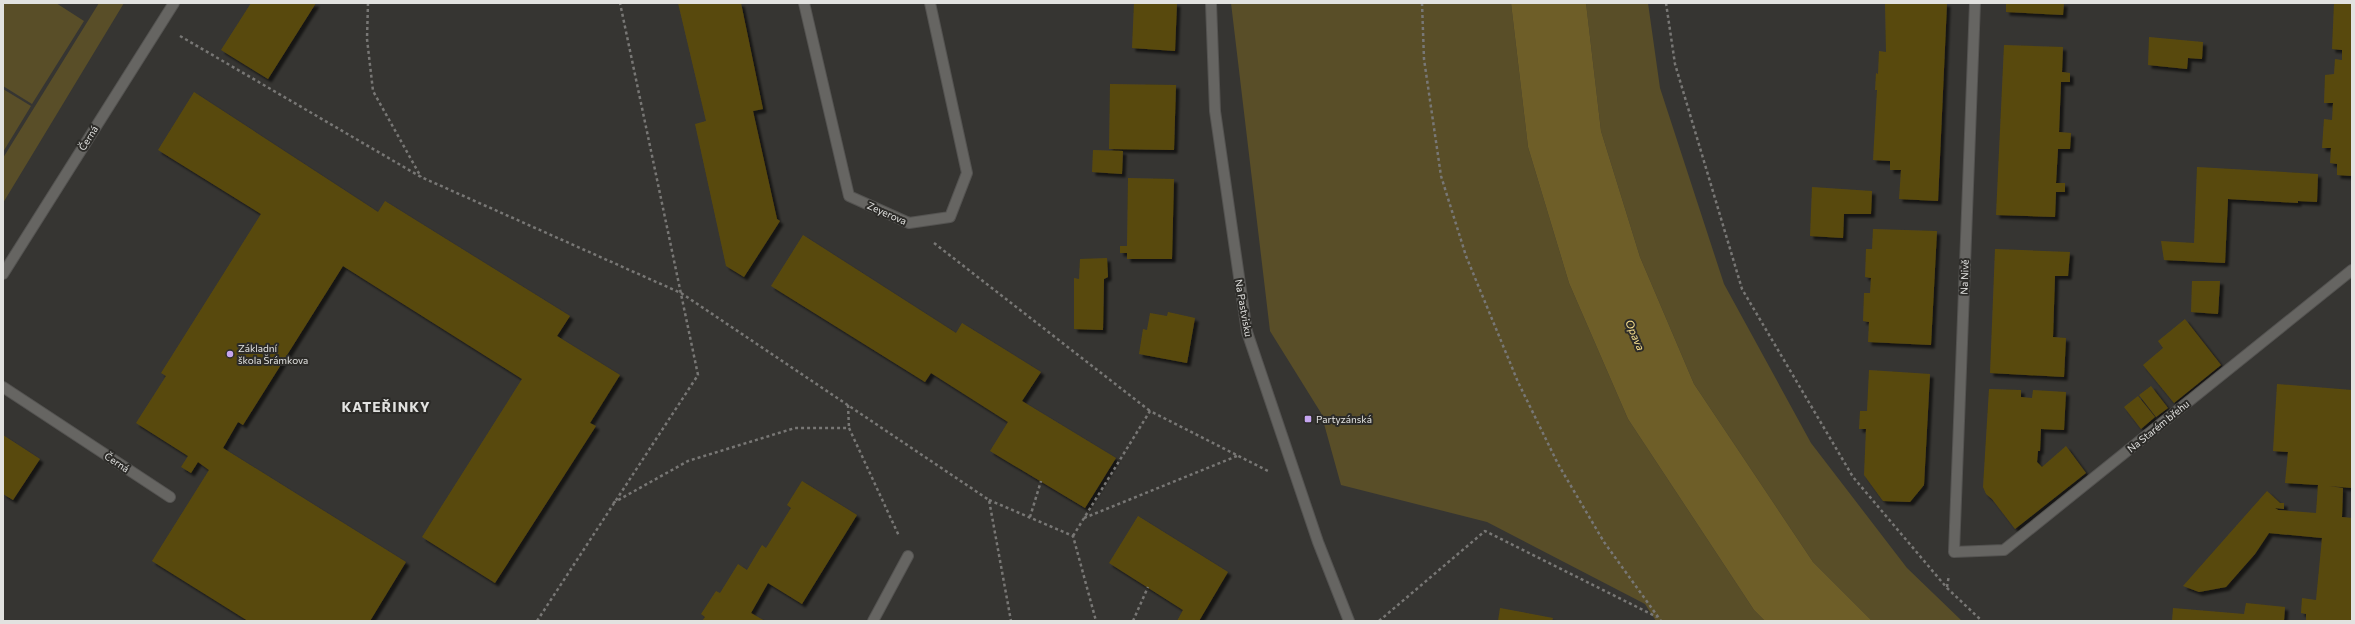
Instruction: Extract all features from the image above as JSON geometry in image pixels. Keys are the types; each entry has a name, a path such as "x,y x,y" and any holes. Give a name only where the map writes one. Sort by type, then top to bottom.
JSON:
{"street":[{"name":"Černá","path":"3,274 174,3"},
{"name":"Zeyerova","path":"804,3 849,196 909,224 950,217 967,173 930,3"},
{"name":"Na Pastvisku","path":"1211,3 1215,111 1247,332 1318,542 1349,621"},
{"name":"Na Nivě","path":"1954,552 1975,3"},
{"name":"Na Starém břehu","path":"1954,552 2004,550 2352,270"},
{"name":"Černá","path":"3,387 170,497"},
{"path":"872,621 908,556"}],"path":[{"path":"368,3 367,39 373,91 421,177"},
{"path":"536,621 698,375 620,3"},
{"path":"1422,3 1424,59 1441,176 1466,256 1518,382 1558,464 1604,542 1661,621"},
{"path":"1666,3 1675,64 1742,289 1853,477 1947,588 1982,621"},
{"path":"160,24 421,177 681,293 989,500 1073,536"},
{"path":"909,224 1150,411 1300,488"},
{"path":"848,405 849,428 908,556"},
{"path":"1096,621 1073,536 1150,411"},
{"path":"613,503 688,461 795,428 849,428"},
{"path":"1084,518 1238,456"},
{"path":"1030,517 1041,481"},
{"path":"989,500 1011,621"},
{"path":"1379,621 1485,531 1658,617"},
{"path":"1133,621 1148,587"}],"shaded area":[{"path":"3,3 56,3 84,21 32,104 3,86"},
{"path":"99,3 124,3 3,203 3,158"},
{"path":"1231,3 1511,3 1528,147 1569,283 1628,419 1754,610 1765,621 1656,621 1645,604 1487,522 1341,485 1321,413 1270,331"},
{"path":"1586,3 1648,3 1660,88 1724,284 1811,443 1907,568 1962,621 1872,621 1813,562 1694,384 1640,257 1601,131"},
{"path":"3,89 31,106 3,152"}],"water":[{"name":"Opava","path":"1511,3 1586,3 1601,131 1640,257 1694,384 1813,562 1872,621 1765,621 1754,610 1628,419 1569,283 1528,147"}],"building":[{"path":"251,3 316,3 268,79 221,50"},
{"path":"678,3 741,3 763,109 753,111 777,219 780,221 744,277 726,266 695,124 706,121"},
{"path":"1134,3 1177,3 1175,51 1132,48"},
{"path":"1947,3 1938,201 1899,199 1901,170 1890,170 1890,161 1873,160 1877,90 1875,90 1876,73 1878,74 1879,51 1886,52 1885,4"},
{"path":"2006,3 2064,3 2063,15 2006,12"},
{"path":"2334,3 2352,3 2352,176 2337,175 2337,164 2330,163 2331,148 2322,148 2324,119 2332,120 2333,103 2324,103 2325,75 2334,74 2335,59 2342,60 2342,50 2332,49"},
{"path":"2149,37 2203,42 2202,59 2188,58 2187,69 2148,65"},
{"path":"2004,45 2063,47 2062,72 2070,73 2070,82 2061,82 2059,132 2071,133 2070,149 2058,149 2056,183 2065,183 2065,192 2056,192 2055,217 1996,215"},
{"path":"1110,84 1176,85 1174,150 1109,149"},
{"name":"Základní škola Šrámkova","path":"194,92 378,212 385,201 570,316 557,336 620,375 590,423 596,426 495,583 422,537 522,379 343,266 243,425 238,422 223,448 406,562 370,621 248,621 152,561 209,470 198,462 191,473 181,467 188,456 136,423 166,376 161,373 261,214 158,150"},
{"path":"1093,150 1123,151 1122,174 1092,172"},
{"path":"2197,167 2318,174 2317,202 2298,201 2298,203 2228,199 2225,263 2164,260 2161,241 2194,243"},
{"path":"1128,178 1174,179 1172,259 1127,259 1127,253 1120,253 1120,246 1127,246"},
{"path":"1812,187 1872,191 1871,214 1844,214 1843,238 1810,236"},
{"path":"1873,229 1937,231 1931,345 1868,342 1869,322 1863,321 1864,293 1870,293 1871,278 1865,277 1866,249 1872,249"},
{"path":"803,235 956,333 962,323 1041,372 1022,401 1116,458 1085,508 990,451 1008,422 931,373 925,382 771,286"},
{"path":"1995,249 2070,252 2068,276 2055,276 2053,337 2066,338 2064,377 1990,373"},
{"path":"1107,258 1108,277 1104,279 1103,330 1074,329 1074,278 1079,279 1080,259"},
{"path":"2192,281 2220,281 2218,314 2191,312"},
{"path":"1168,312 1195,318 1187,363 1139,354 1143,329 1147,330 1150,313 1167,316"},
{"path":"2185,319 2221,365 2174,403 2143,365 2163,348 2158,341"},
{"path":"1869,370 1930,374 1924,485 1910,502 1883,501 1864,475 1866,429 1859,429 1860,411 1867,411"},
{"path":"2277,384 2352,390 2352,488 2329,486 2343,488 2342,517 2352,518 2352,621 2306,621 2306,614 2301,613 2302,598 2316,600 2322,538 2269,533 2255,554 2226,587 2199,592 2183,586 2267,491 2280,503 2284,503 2284,509 2275,508 2278,510 2316,513 2318,485 2285,483 2288,452 2273,451"},
{"path":"2151,386 2168,408 2156,417 2139,395"},
{"path":"1989,389 2021,390 2021,397 2032,398 2033,390 2066,392 2064,430 2041,429 2040,451 2038,451 2037,462 2042,467 2066,446 2086,473 2015,529 1992,499 1986,494 1983,487"},
{"path":"2138,396 2155,417 2141,429 2124,407"},
{"path":"3,435 40,459 13,500 3,494"},
{"path":"802,481 857,515 802,604 768,583 751,613 765,621 702,621 705,617 701,614 716,591 720,593 738,564 747,570 762,545 766,548 791,508 787,505"},
{"path":"1138,516 1228,572 1199,621 1177,621 1183,610 1109,563"},
{"path":"2246,603 2285,607 2284,621 2172,621 2173,608 2244,614"},
{"path":"1500,608 1553,618 1552,621 1498,621"}],"place":[{"name":"Základní škola Šrámkova","path":"230,354"},
{"name":"Partyzánská","path":"1308,419"}],"district":[{"name":"KATEŘINKY","path":"386,407"}]}
